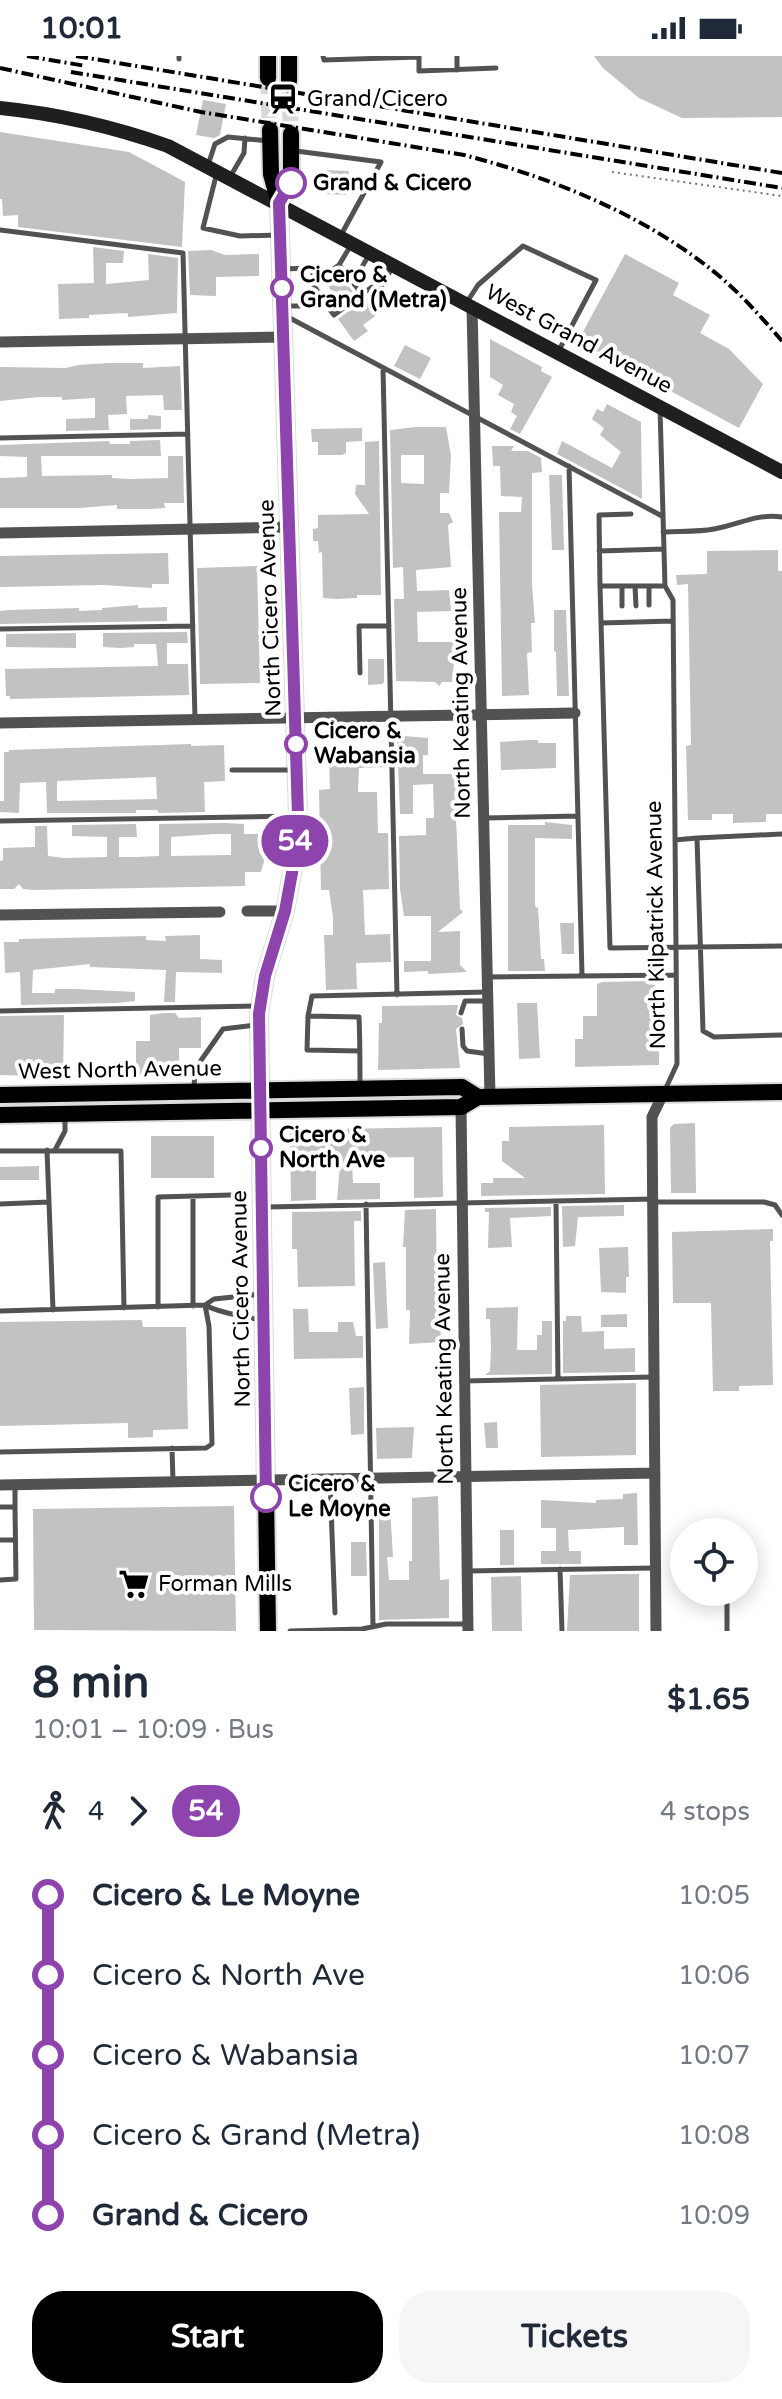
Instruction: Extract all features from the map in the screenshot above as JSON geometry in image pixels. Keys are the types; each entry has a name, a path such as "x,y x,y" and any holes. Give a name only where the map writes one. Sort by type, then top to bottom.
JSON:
{"main road":[{"path":"268,56 268,78"},
{"path":"289,56 289,81"},
{"name":"West Grand Avenue","path":"0,108 112,126 168,146 782,472"},
{"name":"North Cicero Avenue","path":"268,1631 259,1025 265,976 285,911 298,816 279,203 271,174 270,136"},
{"name":"North Cicero Avenue","path":"279,203 291,183 291,142"},
{"name":"West North Avenue","path":"0,1095 462,1087 484,1097"},
{"name":"West North Avenue","path":"0,1115 461,1107 484,1097 782,1092"}],"street":[{"name":"North Keating Avenue","path":"469,306 488,997 489,1054 484,1097"},
{"path":"0,342 283,337"},
{"path":"0,533 289,527"},
{"path":"0,723 575,713"},
{"path":"247,911 285,911"},
{"path":"0,915 220,912"},
{"name":"North Kilpatrick Avenue","path":"656,1631 652,1117 663,1094"},
{"name":"North Keating Avenue","path":"461,1107 468,1627"},
{"path":"0,1485 655,1473"}],"lane":[{"path":"323,56 324,60 419,56 419,71 496,68"},
{"path":"457,56 457,70"},
{"path":"270,136 228,137 215,144 218,171 203,228 240,236 280,235"},
{"path":"218,171 244,153 245,138"},
{"path":"291,142 381,162 346,240 339,265 313,284"},
{"path":"0,230 183,253 195,719"},
{"path":"469,306 478,285 523,246 596,280 557,353"},
{"path":"354,285 370,253"},
{"path":"339,265 362,294"},
{"path":"281,269 313,268 313,284 334,315 372,287 378,292 393,266"},
{"path":"339,280 347,274"},
{"path":"319,294 329,287"},
{"path":"283,310 329,305"},
{"path":"283,310 474,418 663,517"},
{"path":"383,368 397,995"},
{"name":"North Kilpatrick Avenue","path":"660,407 665,586 673,600 677,1064 663,1094"},
{"path":"0,438 188,434"},
{"path":"569,466 582,975"},
{"path":"631,514 599,515 610,948 782,946"},
{"path":"663,532 711,530 750,519 782,517"},
{"path":"599,551 664,549"},
{"path":"600,586 665,586"},
{"path":"622,586 622,606"},
{"path":"635,586 636,606"},
{"path":"649,586 649,605"},
{"path":"601,623 650,619 673,621"},
{"path":"0,629 193,626"},
{"path":"360,673 359,626 389,626"},
{"path":"232,770 296,770"},
{"path":"0,821 298,816"},
{"path":"483,818 578,816"},
{"path":"675,840 782,834"},
{"path":"697,838 701,1026 705,1034 714,1037 782,1035"},
{"path":"487,977 676,975"},
{"path":"360,1051 307,1050 312,996 488,997"},
{"path":"461,1013 465,1001 488,997"},
{"path":"0,1011 260,1006"},
{"path":"308,1016 359,1017 360,1088"},
{"path":"194,1090 195,1069 223,1029 259,1025"},
{"path":"462,1029 463,1046 467,1051 489,1054"},
{"path":"55,1150 65,1131 65,1114"},
{"path":"47,1150 53,1310"},
{"path":"0,1151 121,1151 124,1308"},
{"path":"158,1307 158,1197 231,1195"},
{"path":"193,1197 193,1306"},
{"path":"262,1207 653,1200 764,1202 775,1205 782,1215"},
{"path":"556,1201 558,1379"},
{"path":"0,1204 49,1202"},
{"path":"366,1204 373,1627"},
{"path":"0,1311 193,1306 205,1305 214,1299 263,1294"},
{"path":"205,1305 215,1311 263,1321"},
{"path":"0,1452 206,1448 212,1444 209,1326 205,1305"},
{"path":"464,1381 654,1377"},
{"path":"172,1448 173,1482"},
{"path":"330,1479 335,1613"},
{"path":"0,1580 16,1579 15,1484"},
{"path":"0,1507 15,1507"},
{"path":"0,1540 15,1540"},
{"path":"467,1571 656,1568"},
{"path":"560,1569 562,1631"},
{"path":"727,1606 727,1631"},
{"path":"290,1631 386,1624 468,1627"}],"path":[{"path":"612,172 782,196"}],"building":[{"path":"594,56 782,56 782,117 682,118 639,98 603,68"},
{"path":"203,100 226,104 220,135 214,138 196,135"},
{"path":"0,132 129,152 185,182 182,247 18,227 18,215 3,216"},
{"path":"323,170 349,171 346,195 324,194"},
{"path":"93,247 124,251 123,263 106,263 106,284 149,280 148,254 178,258 177,313 128,317 128,313 107,314 59,319 58,284 94,283"},
{"path":"211,250 225,255 259,254 259,276 216,277 216,296 190,295 188,251"},
{"path":"625,254 679,283 673,295 710,315 700,333 729,349 763,384 739,428 578,341"},
{"path":"335,275 335,284 346,283 354,293 335,307 335,301 328,297 333,293 325,282"},
{"path":"371,295 382,311 363,325 368,331 354,341 338,319"},
{"path":"490,339 542,367 541,371 552,377 520,434 510,429 517,416 511,412 514,404 498,395 503,385 490,377"},
{"path":"405,345 431,358 420,379 394,366"},
{"path":"143,363 143,368 180,366 182,410 164,410 163,395 126,396 127,414 108,415 109,430 66,431 66,419 95,418 95,398 62,400 62,397 39,397 0,401 0,367 66,368"},
{"path":"607,404 641,422 642,499 557,454 562,441 612,468 621,452 600,435 604,428 592,419 597,409 603,412"},
{"path":"148,415 161,416 161,429 130,430 130,419 148,419"},
{"path":"446,427 451,455 449,493 440,493 440,513 449,513 453,522 448,525 451,567 416,570 417,591 449,590 451,611 417,612 418,642 456,642 452,682 442,682 439,686 435,682 396,681 394,599 404,599 403,567 393,568 390,430","holes":["401,455 424,455 424,484 401,483"]},
{"path":"362,428 362,441 346,442 346,453 342,455 318,455 318,442 312,442 311,429"},
{"path":"160,440 161,456 41,456 42,476 168,478 168,456 183,456 184,503 164,503 165,508 151,509 117,509 117,505 0,508 0,478 27,477 27,457 0,456 0,445 109,441 110,444 130,444 130,441"},
{"path":"379,441 381,595 323,598 322,552 319,553 318,541 313,541 313,529 318,528 318,515 369,514 355,494 356,485 365,485 365,442"},
{"path":"492,446 514,446 511,451 528,451 541,458 542,472 532,473 535,623 531,623 532,652 527,653 529,695 502,696 499,512 521,512 522,497 501,496 500,466 493,466"},
{"path":"549,475 562,475 564,550 552,550"},
{"path":"778,550 778,571 782,571 782,814 766,814 766,822 733,823 733,814 712,814 712,820 688,820 686,746 691,745 688,584 677,585 676,575 707,574 707,551"},
{"path":"168,553 169,584 152,584 152,588 103,585 0,587 0,556"},
{"path":"257,566 260,683 200,684 197,568"},
{"path":"138,605 138,608 167,607 167,621 0,624 0,611 102,610"},
{"path":"554,610 566,610 569,696 557,696"},
{"path":"187,632 188,643 167,643 167,664 188,664 189,695 10,699 6,696 5,669 158,666 156,644 103,647 103,633"},
{"path":"76,633 76,648 6,647 6,634"},
{"path":"368,659 384,659 382,684 368,685"},
{"path":"404,736 428,738 428,755 423,755 423,774 459,774 456,818 460,909 463,912 438,932 460,931 460,965 467,972 404,972 404,961 431,961 431,916 404,916 399,836 426,835 426,818 434,818 433,784 413,785 413,814 400,814 397,739"},
{"path":"538,740 538,743 556,743 556,768 501,770 500,742"},
{"path":"224,745 225,781 204,782 205,812 136,810 136,813 47,813 46,782 20,783 19,813 0,812 0,801 4,801 4,752","holes":["156,777 157,799 57,801 57,781"]},
{"path":"386,756 386,767 359,768 358,792 377,792 378,833 388,833 389,889 363,890 365,935 390,934 391,962 356,963 357,989 326,990 324,935 333,935 333,917 329,890 321,890 319,790 330,789 329,758"},
{"path":"545,822 572,825 572,839 535,838 535,904 538,907 541,959 544,959 545,971 508,971 508,825 545,825"},
{"path":"136,824 137,837 119,837 119,857 137,857 159,856 159,824 244,824 244,834 264,834 264,851 267,851 261,872 245,872 245,886 33,890 23,889 19,884 14,889 0,889 3,848 35,847 35,826 47,826 48,856 64,858 107,857 107,837 72,836 72,825","holes":["231,834 231,855 171,856 171,837"]},
{"path":"560,923 574,923 574,954 562,954"},
{"path":"200,935 200,959 222,960 222,973 176,972 175,1002 164,1002 166,970 90,967 90,964 33,970 32,993 55,993 55,989 135,992 135,1001 21,1005 20,972 5,973 4,942 19,942 19,939 146,936 146,940 166,941 165,936"},
{"path":"650,981 659,989 659,1065 575,1067 575,1039 583,1039 583,1016 597,1016 597,984"},
{"path":"517,1003 537,1003 540,1058 519,1059"},
{"path":"458,1005 456,1015 462,1018 463,1024 456,1029 460,1068 378,1070 382,1006"},
{"path":"175,1013 179,1018 201,1017 201,1048 179,1048 179,1074 136,1074 136,1041 150,1041 150,1015"},
{"path":"64,1015 63,1077 0,1075 0,1016"},
{"path":"695,1123 696,1193 671,1193 670,1128 674,1124"},
{"path":"604,1125 605,1194 481,1196 481,1183 493,1183 493,1178 525,1178 502,1161 502,1141 509,1141 509,1127"},
{"path":"442,1127 443,1197 414,1198 414,1157 358,1158 359,1163 352,1163 353,1183 380,1183 380,1199 337,1200 340,1165 320,1165 316,1168 316,1200 291,1201 290,1130"},
{"path":"151,1136 214,1136 214,1178 151,1178"},
{"path":"39,1166 39,1180 0,1180 0,1167"},
{"path":"624,1205 624,1216 578,1217 575,1246 563,1247 562,1206"},
{"path":"551,1207 551,1216 510,1218 512,1247 488,1248 489,1212 485,1212 485,1208"},
{"path":"436,1209 437,1316 440,1316 441,1342 409,1344 410,1310 406,1310 406,1247 403,1247 405,1210"},
{"path":"361,1211 361,1221 354,1221 355,1286 298,1287 297,1249 292,1249 292,1212"},
{"path":"773,1229 773,1241 770,1241 773,1385 739,1386 739,1391 713,1391 711,1303 673,1303 672,1232"},
{"path":"628,1247 626,1293 601,1292 599,1248"},
{"path":"385,1262 388,1328 376,1329 373,1263"},
{"path":"518,1307 517,1350 537,1350 537,1335 542,1335 542,1321 552,1321 552,1374 485,1375 490,1371 491,1347 490,1319 486,1319 486,1308"},
{"path":"293,1309 308,1309 309,1332 338,1332 338,1322 353,1322 356,1336 363,1336 363,1358 294,1359"},
{"path":"627,1314 627,1327 601,1327 601,1315"},
{"path":"566,1316 581,1316 582,1332 604,1331 604,1349 635,1348 635,1372 563,1373 563,1321 566,1321"},
{"path":"142,1320 143,1327 186,1327 188,1429 153,1430 153,1437 128,1438 128,1423 0,1426 0,1322"},
{"path":"636,1383 636,1455 541,1457 540,1385"},
{"path":"364,1387 364,1434 351,1435 349,1388"},
{"path":"497,1422 498,1448 486,1448 484,1423"},
{"path":"414,1427 412,1458 377,1459 376,1428"},
{"path":"637,1493 638,1545 624,1545 624,1527 568,1530 569,1551 581,1551 581,1564 541,1564 541,1551 556,1551 556,1528 541,1528 541,1500 596,1503 596,1500 623,1499 623,1494"},
{"path":"438,1496 440,1580 449,1579 449,1618 379,1620 379,1506 390,1506 393,1557 387,1557 389,1580 409,1580 412,1498"},
{"name":"Forman Mills","path":"234,1506 236,1631 34,1630 33,1509"},
{"path":"500,1530 514,1530 514,1565 500,1565"},
{"path":"351,1542 366,1542 367,1576 351,1576"},
{"path":"639,1574 639,1631 567,1631 570,1575"},
{"path":"521,1576 522,1631 492,1631 491,1577"}],"tunnel":[{"path":"268,78 270,130"},
{"path":"289,81 291,134"}],"railway":[{"path":"27,56 86,66"},
{"path":"76,56 782,173"},
{"path":"0,68 201,112 464,155 531,175 630,217 690,254 735,291 782,341"},
{"path":"71,72 782,188"}],"bus line":[{"name":"54","path":"266,1497 259,1014 265,976 285,911 298,816 279,203 291,183"}],"place":[{"name":"Grand/Cicero","path":"283,99"},
{"name":"Grand & Cicero","path":"291,183"},
{"name":"Cicero & Grand (Metra)","path":"282,288"},
{"name":"Cicero & Wabansia","path":"296,744"},
{"name":"Cicero & North Ave","path":"261,1148"},
{"name":"Cicero & Le Moyne","path":"266,1497"},
{"name":"Forman Mills","path":"134,1584"}]}
